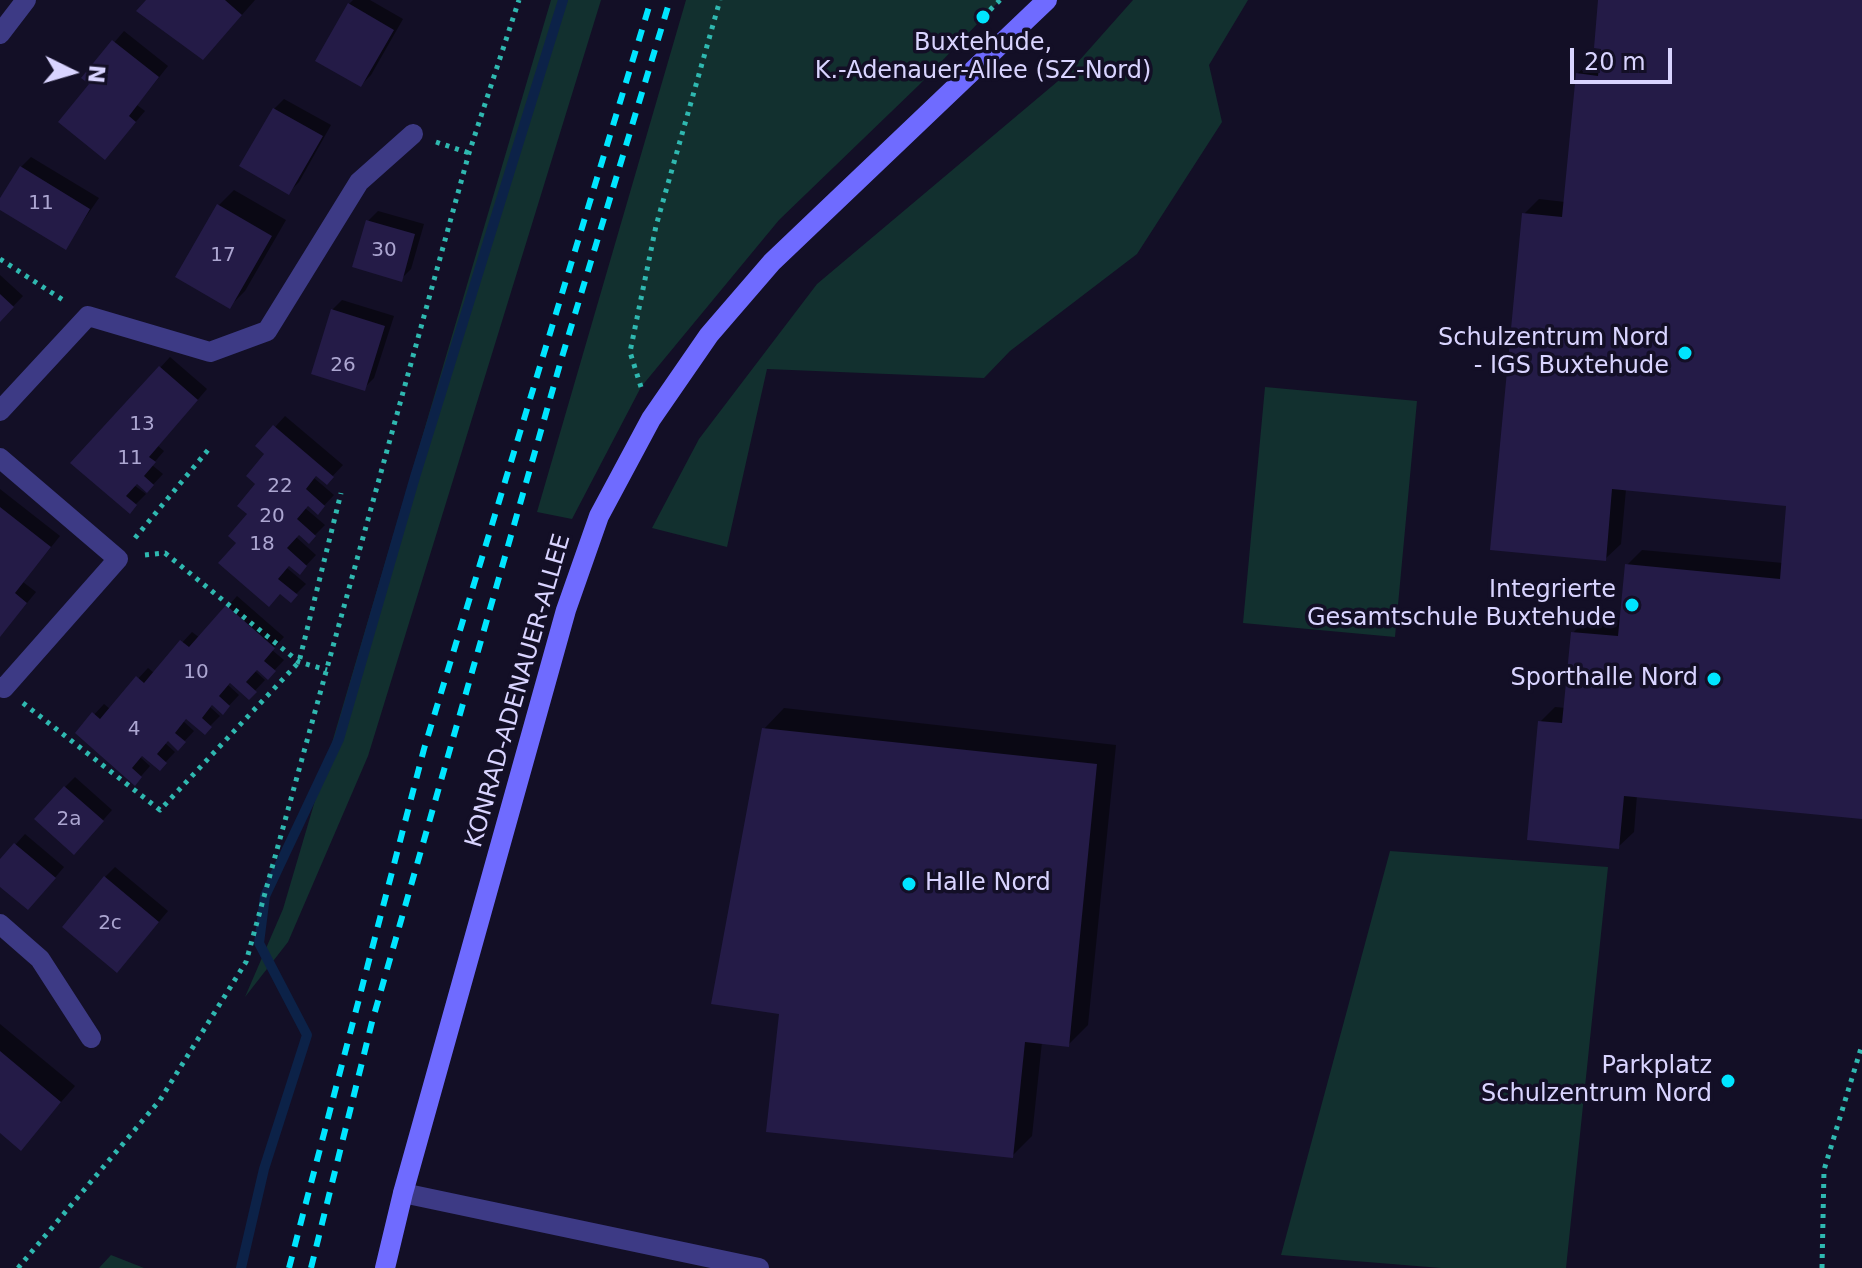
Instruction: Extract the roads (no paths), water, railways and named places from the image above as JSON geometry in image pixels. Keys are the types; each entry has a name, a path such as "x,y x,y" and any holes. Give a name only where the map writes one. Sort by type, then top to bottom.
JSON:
{"street":[{"path":"0,34 26,0"},
{"name":"KONRAD-ADENAUER-ALLEE","path":"385,1268 403,1193 566,610 599,516 651,419 709,335 772,262 1047,0"},
{"path":"0,411 88,316 210,352 267,331 359,182 413,134"},
{"path":"0,458 118,559 2,687"},
{"path":"0,924 40,959 91,1038"},
{"path":"403,1193 759,1268"}],"waterway":[{"path":"241,1268 264,1169 307,1035 259,943 265,896 339,739 415,477 563,0"}],"railway":[{"path":"289,1268 424,749 651,0"},
{"path":"311,1268 372,1022 562,357 670,0"}],"place":[{"name":"Buxtehude, K.-Adenauer-Allee (SZ-Nord)","path":"983,17"},
{"name":"Schulzentrum Nord - IGS Buxtehude","path":"1685,353"},
{"name":"Integrierte Gesamtschule Buxtehude","path":"1632,605"},
{"name":"Sporthalle Nord","path":"1714,679"},
{"name":"Halle Nord","path":"909,884"},
{"name":"Parkplatz Schulzentrum Nord","path":"1728,1081"}]}
